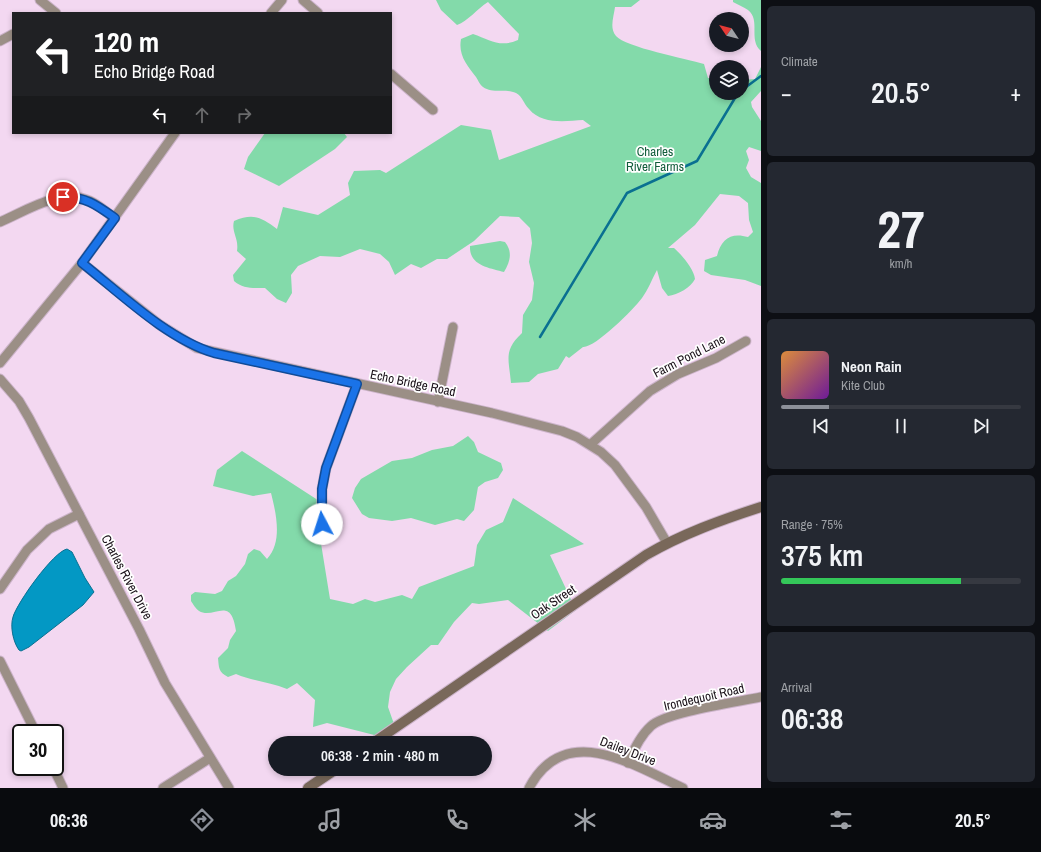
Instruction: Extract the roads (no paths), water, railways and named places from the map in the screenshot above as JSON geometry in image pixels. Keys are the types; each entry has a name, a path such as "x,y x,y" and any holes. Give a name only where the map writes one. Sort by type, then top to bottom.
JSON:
{"main road":[{"name":"Oak Street","path":"383,736 646,555 667,543 708,526 761,507"},
{"path":"314,786 327,776"}],"street":[{"path":"40,0 55,12"},
{"path":"272,12 282,0"},
{"path":"302,0 317,12"},
{"path":"0,41 12,35"},
{"path":"392,75 433,110"},
{"path":"0,362 82,263 174,134"},
{"path":"0,222 50,200 68,197 81,198 92,202 115,218"},
{"name":"Echo Bridge Road","path":"82,263 160,325 197,348 562,431 591,444 615,465 629,483 646,507 667,543"},
{"path":"438,402 453,327"},
{"name":"Farm Pond Lane","path":"591,444 650,391 678,374 716,358 746,341"},
{"name":"Charles River Drive","path":"0,379 19,402 29,418 139,629 165,683 229,788"},
{"path":"322,524 322,489 326,468 357,384"},
{"path":"0,589 26,550 49,529 79,514"},
{"path":"0,661 32,724"},
{"name":"Irondequoit Road","path":"628,763 634,750 650,726 661,720 689,712 761,697"},
{"name":"Dailey Drive","path":"529,788 534,779 549,761 572,752 588,751 600,753 628,763 683,788"},
{"path":"163,788 210,758"},
{"path":"57,776 63,788"}],"water":[{"path":"67,549 72,552 94,592 83,605 29,647 21,651 15,643 12,629 12,621 16,610 28,590 45,568 61,552"}],"waterway":[{"path":"749,85 761,76"},
{"path":"540,337 627,193 697,161 734,100"}],"park label":[{"name":"Charles River Farms","path":"655,158"}]}
